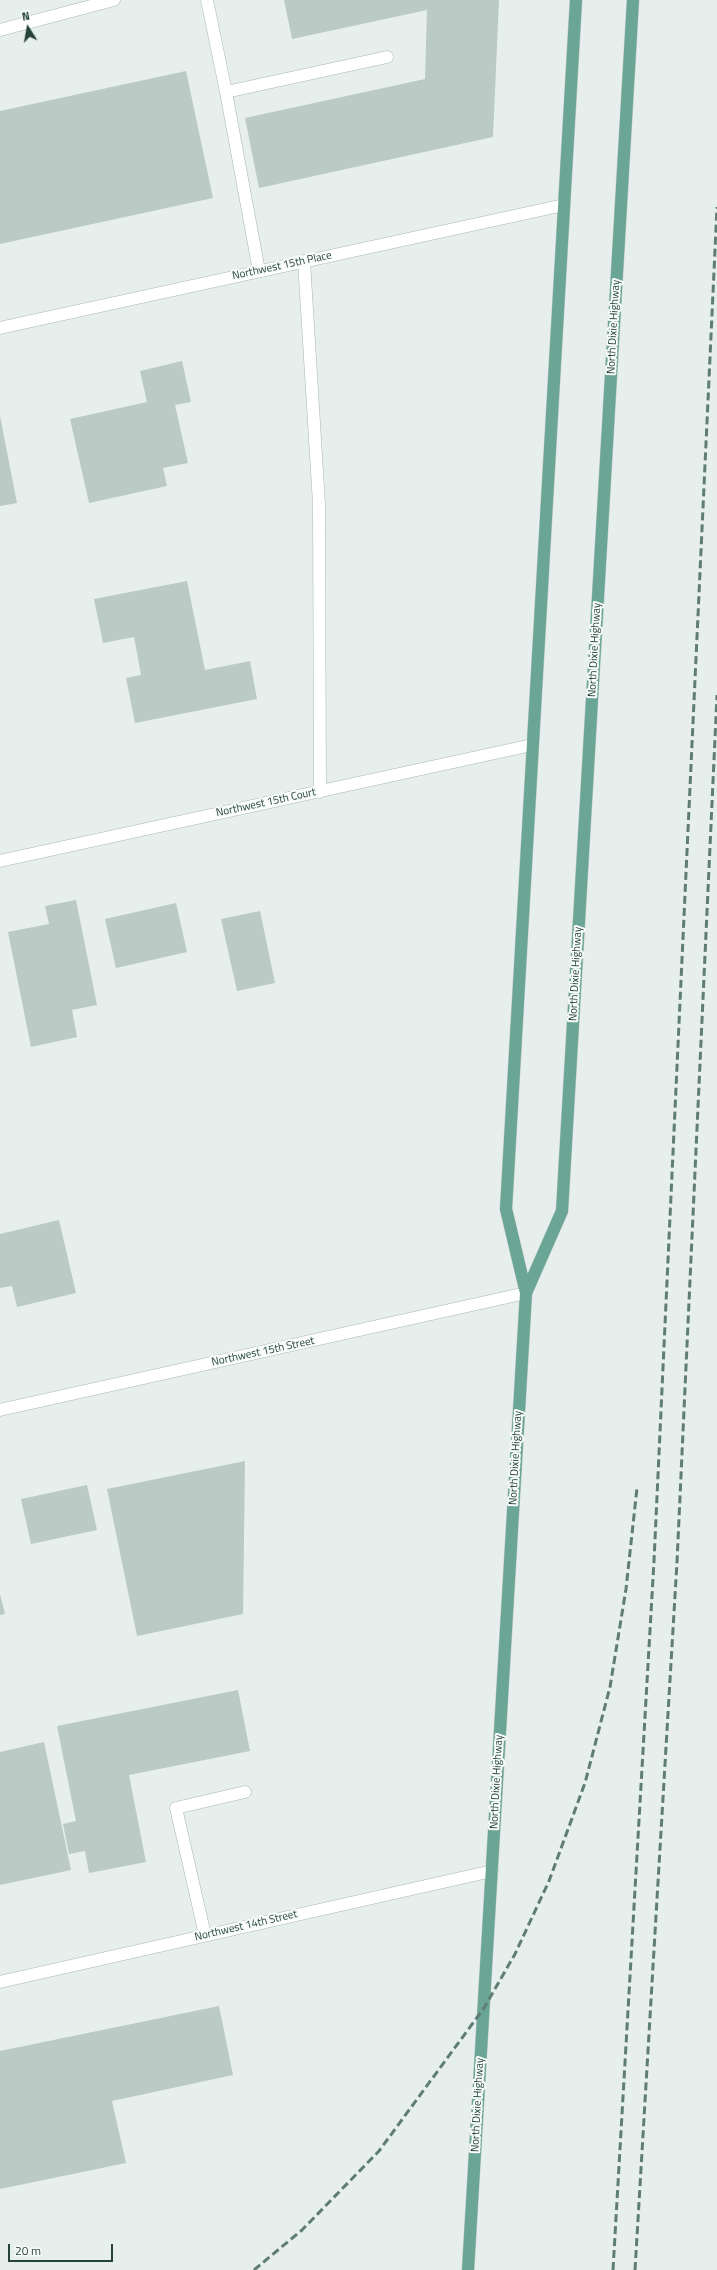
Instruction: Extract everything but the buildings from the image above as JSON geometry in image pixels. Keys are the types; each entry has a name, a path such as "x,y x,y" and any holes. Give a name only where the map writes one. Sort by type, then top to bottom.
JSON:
{"main road":[{"name":"North Dixie Highway","path":"468,2270 526,1293 506,1209 576,0"},
{"name":"North Dixie Highway","path":"526,1293 562,1211 633,0"}],"street":[{"path":"0,30 114,0"},
{"path":"207,0 226,92 259,272"},
{"path":"226,92 387,57"},
{"name":"Northwest 15th Place","path":"0,328 564,205"},
{"path":"304,262 319,504 320,792"},
{"name":"Northwest 15th Court","path":"0,861 532,745"},
{"name":"Northwest 15th Street","path":"0,1410 526,1293"},
{"path":"206,1935 176,1808 245,1792"},
{"name":"Northwest 14th Street","path":"0,1982 492,1871"}],"railway":[{"path":"613,2270 654,1561 717,207"},
{"path":"635,2270 677,1562 717,695"},
{"path":"254,2270 302,2230 379,2151 484,2008 515,1954 549,1881 585,1783 610,1687 626,1589 637,1488"}]}
